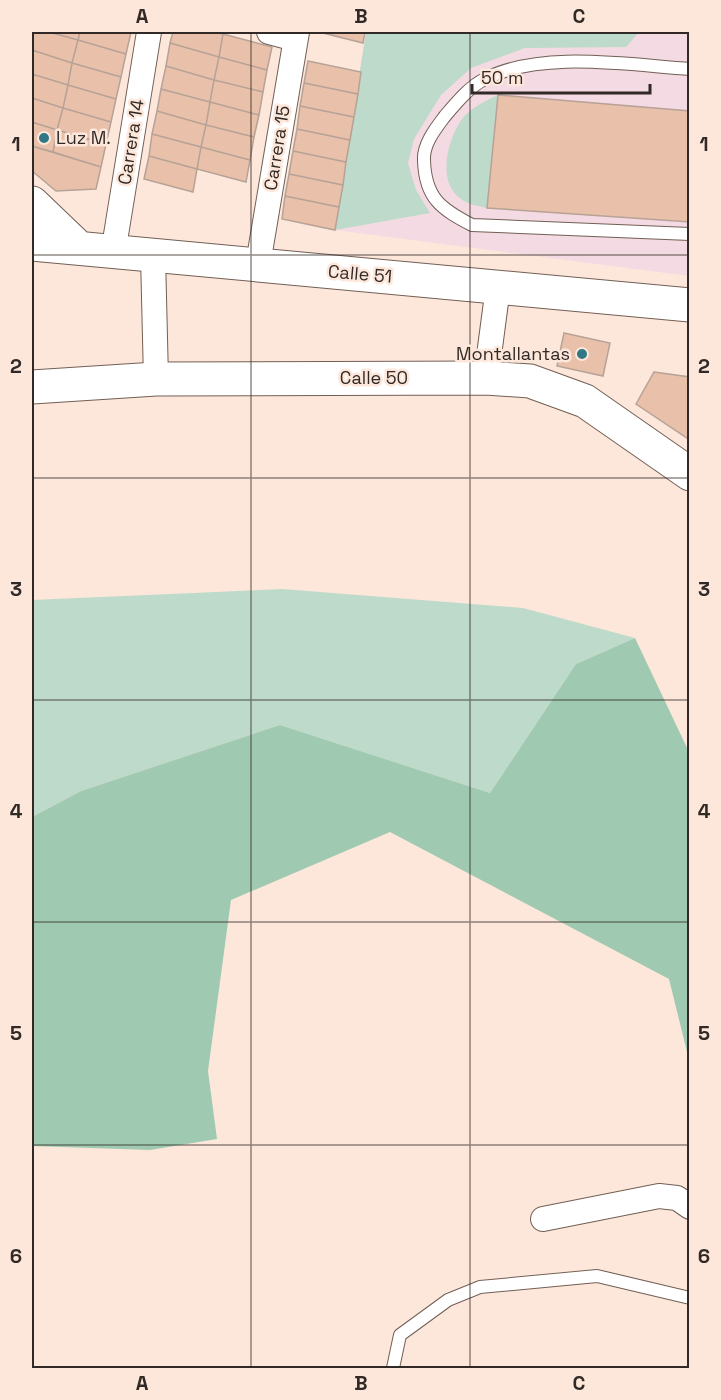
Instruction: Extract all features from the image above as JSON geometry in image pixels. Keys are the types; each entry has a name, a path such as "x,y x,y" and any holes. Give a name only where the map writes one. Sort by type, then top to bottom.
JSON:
{"main road":[{"path":"32,203 79,248"},
{"name":"Calle 51","path":"32,244 690,305"},
{"name":"Calle 50","path":"32,387 156,379 486,378 530,381 585,401 690,474"}],"street":[{"name":"Carrera 14","path":"112,253 149,32"},
{"path":"269,32 296,35"},
{"name":"Carrera 15","path":"258,264 296,35"},
{"path":"153,256 156,379"},
{"path":"486,378 498,287"},
{"path":"543,1219 659,1196 677,1198 690,1207"}],"lane":[{"path":"690,69 600,63 542,64 513,69 484,79 455,103 433,131 423,157 425,177 433,198 445,212 472,225 690,234"},
{"path":"393,1368 400,1335 448,1300 480,1287 597,1276 690,1298"}],"shaded area":[{"path":"366,32 689,32 689,276 335,230"}],"green space":[{"path":"366,32 639,32 626,47 525,48 471,68 441,95 414,139 408,163 416,190 430,213 335,230"},
{"path":"498,95 487,208 467,203 454,192 447,173 448,151 455,130 463,117 477,106"},
{"path":"282,589 523,608 635,638 576,664 490,793 280,725 81,791 32,817 32,600"},
{"path":"635,638 689,752 689,1060 669,979 390,832 231,900 208,1071 217,1139 150,1150 32,1146 32,817 81,791 280,725 490,793 576,664"}],"building":[{"path":"32,32 49,32 78,40 72,63 32,50"},
{"path":"49,32 80,32 78,40"},
{"path":"80,32 131,32 126,54 78,40"},
{"path":"173,32 223,34 219,57 170,43"},
{"path":"319,32 365,32 363,43"},
{"path":"223,34 272,47 267,70 219,57"},
{"path":"78,40 126,54 121,77 72,63"},
{"path":"170,43 219,57 214,80 166,66"},
{"path":"32,50 72,63 68,85 32,74"},
{"path":"219,57 267,70 263,92 214,80"},
{"path":"308,61 361,72 358,94 304,83"},
{"path":"72,63 121,77 116,99 68,85"},
{"path":"166,66 214,80 210,102 161,89"},
{"path":"32,74 68,85 63,108 32,98"},
{"path":"214,80 263,92 259,115 210,102"},
{"path":"304,83 358,94 354,117 300,106"},
{"path":"68,85 116,99 111,122 63,108"},
{"path":"161,89 210,102 206,125 157,111"},
{"path":"498,95 690,111 690,222 487,208"},
{"path":"32,98 63,108 57,130 32,122"},
{"path":"210,102 259,115 254,137 206,125"},
{"path":"300,106 354,117 350,140 297,129"},
{"path":"63,108 111,122 106,144 57,130"},
{"path":"157,111 206,125 201,147 152,134"},
{"name":"Luz M.","path":"32,122 57,130 53,152 32,146"},
{"path":"206,125 254,137 250,160 201,147"},
{"path":"297,129 350,140 346,162 293,151"},
{"path":"57,130 106,144 101,167 53,152"},
{"path":"152,134 201,147 197,169 149,156"},
{"path":"32,146 101,167 96,189 56,191 32,171"},
{"path":"201,147 250,160 246,182 197,169"},
{"path":"293,151 346,162 343,185 289,174"},
{"path":"149,156 197,169 193,192 144,179"},
{"path":"289,174 343,185 339,207 285,196"},
{"path":"285,196 339,207 335,230 282,219"},
{"path":"564,333 610,343 603,376 557,366"},
{"path":"654,372 690,377 690,440 636,404"}],"place":[{"name":"Luz M.","path":"44,138"},
{"name":"Montallantas","path":"582,354"}]}
